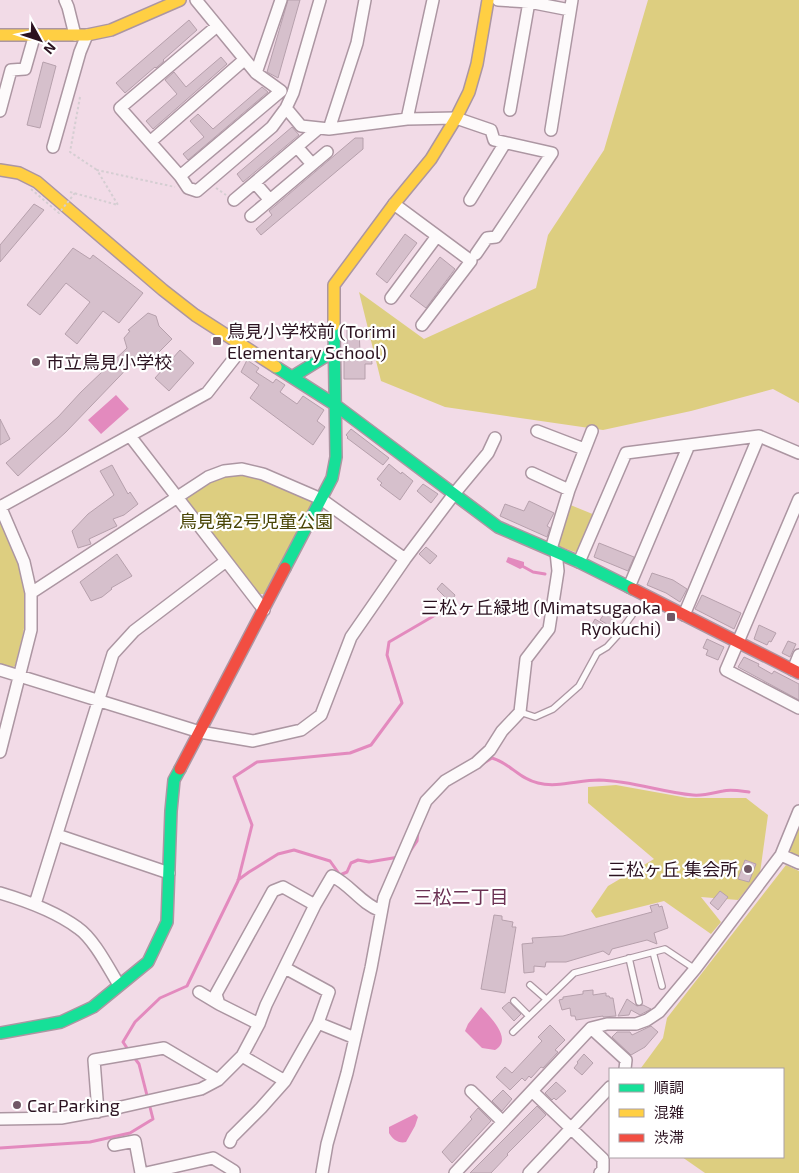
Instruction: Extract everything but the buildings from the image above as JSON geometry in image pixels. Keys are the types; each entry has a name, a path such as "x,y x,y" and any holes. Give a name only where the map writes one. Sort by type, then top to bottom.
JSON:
{"street":[{"path":"53,147 80,52 81,35 65,0"},
{"path":"0,35 81,35 111,30 180,0"},
{"path":"196,0 256,73 281,91 293,93"},
{"path":"256,73 281,0"},
{"path":"217,26 120,108 150,142 180,182 188,188 197,191 272,128 286,108 293,93 320,0"},
{"path":"234,200 297,147 324,128 357,43 365,0"},
{"path":"407,119 433,0"},
{"path":"0,1033 61,1022 93,1007 148,962 167,922 174,780 332,478 336,457 334,285 394,204 431,159 456,118 468,92 477,64 488,0"},
{"path":"498,0 571,5 551,130"},
{"path":"510,110 536,2"},
{"path":"0,111 11,70 25,69 36,34"},
{"path":"150,142 244,60"},
{"path":"180,182 281,91"},
{"path":"286,108 301,126 324,128 407,119 456,118 491,130 494,140 552,153 496,237 487,238 476,254"},
{"path":"470,200 504,143"},
{"path":"297,147 312,164"},
{"path":"251,216 327,152"},
{"path":"0,170 19,173 37,182 163,290 196,315 242,347 334,404 498,527 579,562 796,671 799,655"},
{"path":"255,183 270,200"},
{"path":"394,204 471,261 422,325"},
{"path":"391,298 436,236"},
{"path":"0,752 31,630 31,592 24,562 0,507 207,393 242,347"},
{"path":"292,377 334,352"},
{"path":"537,431 584,449"},
{"path":"322,1173 327,1144 371,968 384,898 426,800 445,781 476,763 490,750 502,731 520,712 526,659 549,629 558,571 554,551 569,490 592,431"},
{"path":"130,436 264,610"},
{"path":"684,615 759,436"},
{"path":"579,562 626,453 759,436 799,454"},
{"path":"0,670 200,732 253,741 300,730 321,715 351,637 405,559 488,453 495,438"},
{"path":"629,587 689,445"},
{"path":"31,592 208,476 224,471 242,469 262,474 321,500 405,559"},
{"path":"532,473 569,490"},
{"path":"799,499 726,670 799,708"},
{"path":"35,904 113,654 134,631 226,560"},
{"path":"455,1173 591,1028 607,1024 636,1024 648,1020 659,1012 695,969 781,856 799,811"},
{"path":"57,834 169,873"},
{"path":"781,856 799,863"},
{"path":"0,1119 61,1118 98,1112 201,1089 218,1080 242,1056 322,891 332,876 340,880 362,901 381,911"},
{"path":"219,1004 216,994 273,891 283,887 315,905"},
{"path":"0,892 35,904 80,928 98,951 119,985"},
{"path":"230,1142 232,1136 261,1108 285,1080 318,1023 329,992 285,968"},
{"path":"199,992 259,1024"},
{"path":"318,1023 355,1038"},
{"path":"591,1028 626,1060 625,1068"},
{"path":"98,1112 94,1060 164,1048 218,1080"},
{"path":"242,1056 285,1080"},
{"path":"529,1173 609,1087"},
{"path":"470,1091 502,1121"},
{"path":"532,1091 603,1159 604,1170 600,1173"},
{"path":"114,1145 135,1142 140,1173"},
{"path":"146,1173 213,1158 234,1171 234,1173"}],"lane":[{"path":"520,712 536,717 553,709 565,699 582,680 597,654 617,636 634,611"},
{"path":"513,1032 574,973 666,949 695,969"},
{"path":"654,952 662,986"},
{"path":"629,958 638,1002"},
{"path":"530,985 546,999"},
{"path":"514,1001 529,1016"}],"path":[{"path":"65,190 118,204 97,170 70,152 80,96"},
{"path":"97,170 180,182"},
{"path":"31,189 59,213 74,193"}],"green space":[{"path":"648,0 799,0 799,403 773,389 691,411 603,430 445,407 381,381 359,292 424,339 536,288 548,235 604,150"},
{"name":"鳥見第2号児童公園","path":"235,474 255,477 274,483 310,500 312,504 265,594 260,594 186,501 187,497 210,482"},
{"path":"568,504 595,515 578,551 575,552 555,545"},
{"path":"0,520 16,552 25,594 26,616 23,634 15,666 11,668 0,664"},
{"path":"616,785 688,798 746,798 768,815 760,873 738,900 701,897 721,922 711,934 664,901 596,918 591,911 608,886 654,859 588,803 588,787"},
{"path":"799,811 799,858 787,852"},
{"path":"786,865 799,871 799,1173 705,1173 683,1158 784,1158 784,1068 641,1068 663,1038 667,1018"}],"shaded area":[{"path":"116,395 129,409 101,434 88,420"},
{"path":"508,557 524,562 524,567 520,569 506,562"},
{"path":"481,1007 494,1022 501,1034 502,1040 495,1050 482,1048 465,1031"},
{"path":"415,1114 418,1117 406,1142 398,1142 389,1133 389,1127"}],"waterway":[{"path":"524,567 533,572 545,574"},
{"path":"129,1051 123,1042 135,1022 160,998 187,986 238,881 252,825 234,777 257,762 350,753 371,745 402,703 387,655 389,642 449,607"},
{"path":"479,766 492,758 504,763 531,781 545,784 599,780 624,782 693,795 704,795 729,790 749,792"},
{"path":"409,853 417,841 418,831"},
{"path":"238,880 278,854 294,850 330,861 340,875 347,872 351,863 358,860 369,862 399,857"},
{"path":"0,1148 90,1142 130,1133 153,1119 139,1064 133,1056"}],"traffic: fast":[{"path":"285,568 332,478 336,457 334,325"},
{"path":"292,377 334,351"},
{"path":"276,367 334,404 498,527 579,562 633,589"},
{"path":"0,1033 61,1022 93,1007 148,962 167,922 171,811 174,780 180,769"}],"traffic: slow":[{"path":"0,35 87,35 111,30 180,0"},
{"path":"334,325 334,285 394,204 431,159 456,118 469,92 477,64 488,0"},
{"path":"0,170 19,173 37,182 195,315 276,367"}],"traffic: jam":[{"path":"180,769 285,568"},
{"path":"633,589 799,673"}],"place":[{"name":"鳥見小学校前 (Torimi Elementary School)","path":"217,341"},
{"name":"市立鳥見小学校","path":"36,362"},
{"name":"三松ヶ丘緑地 (Mimatsugaoka Ryokuchi)","path":"671,617"},
{"name":"三松ヶ丘 集会所","path":"748,869"},
{"name":"Car Parking","path":"17,1105"}],"district":[{"name":"三松二丁目","path":"461,896"}]}
